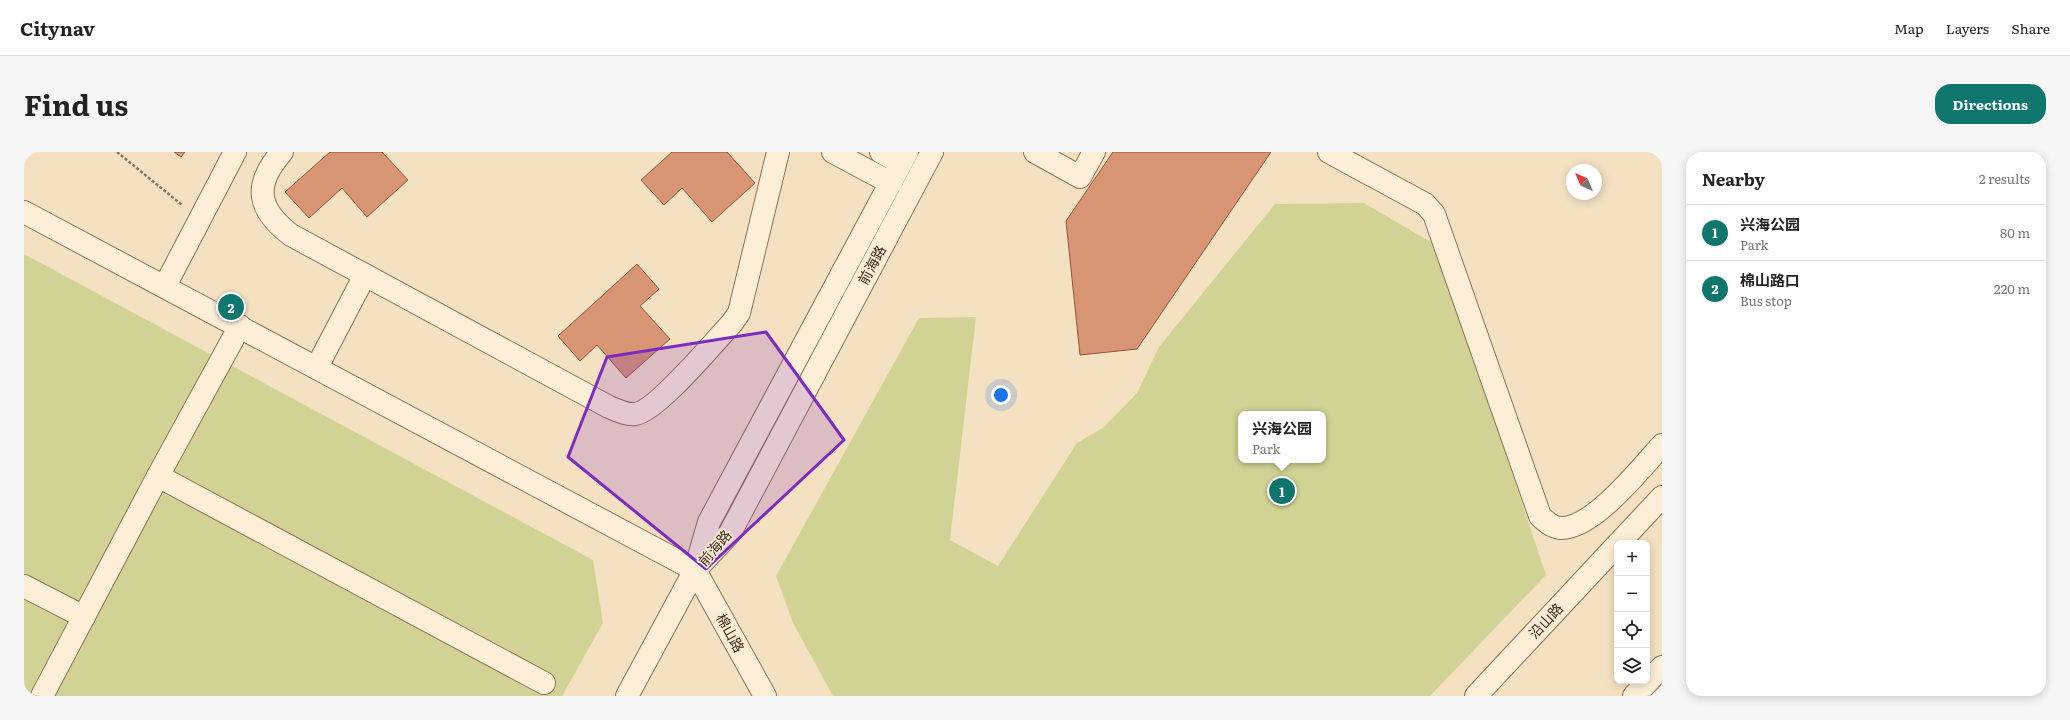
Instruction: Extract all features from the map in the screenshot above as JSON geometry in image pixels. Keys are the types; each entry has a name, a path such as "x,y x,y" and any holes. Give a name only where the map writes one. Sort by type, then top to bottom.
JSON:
{"street":[{"path":"165,286 235,152"},
{"path":"282,152 270,166 264,180 262,196 267,212 277,225 291,236 609,407 624,413 635,414 654,405 732,324 738,313 778,152"},
{"path":"833,152 891,183"},
{"path":"880,152 904,158"},
{"name":"前海路","path":"695,570 730,533 932,152"},
{"path":"1035,152 1080,177 1094,152"},
{"path":"1329,152 1425,204 1434,214 1540,516 1548,524 1560,528 1579,525 1612,500 1662,446"},
{"name":"前海路","path":"695,570 709,522 904,158"},
{"path":"24,212 695,570 627,696"},
{"path":"316,367 365,275"},
{"path":"42,696 158,476 240,326"},
{"path":"158,476 544,683"},
{"name":"沿山路","path":"1622,540 1662,497"},
{"name":"沿山路","path":"1476,696 1614,548"},
{"name":"棉山路","path":"695,570 766,696"},
{"path":"24,586 84,617"},
{"path":"1634,696 1662,667"}],"path":[{"path":"118,152 200,219"}],"highlighted area":[{"path":"766,332 844,440 706,569 568,457 607,357"}],"green space":[{"path":"1364,203 1436,245 1546,575 1430,696 833,696 793,623 776,576 919,318 976,317 950,540 998,566 1077,443 1104,427 1137,393 1159,347 1275,204"},
{"path":"24,254 593,560 603,623 562,696 24,696"}],"building":[{"path":"174,152 185,152 181,157"},
{"path":"330,152 382,152 408,180 367,217 342,188 309,218 285,192"},
{"path":"672,152 727,152 755,183 712,222 682,188 664,205 641,180"},
{"path":"1113,152 1271,152 1137,349 1080,355 1066,221"},
{"path":"637,264 659,289 640,306 670,339 626,378 597,345 580,361 558,336"}],"place":[{"name":"棉山路口","path":"231,307"},
{"name":"兴海公园","path":"1282,491"}]}
